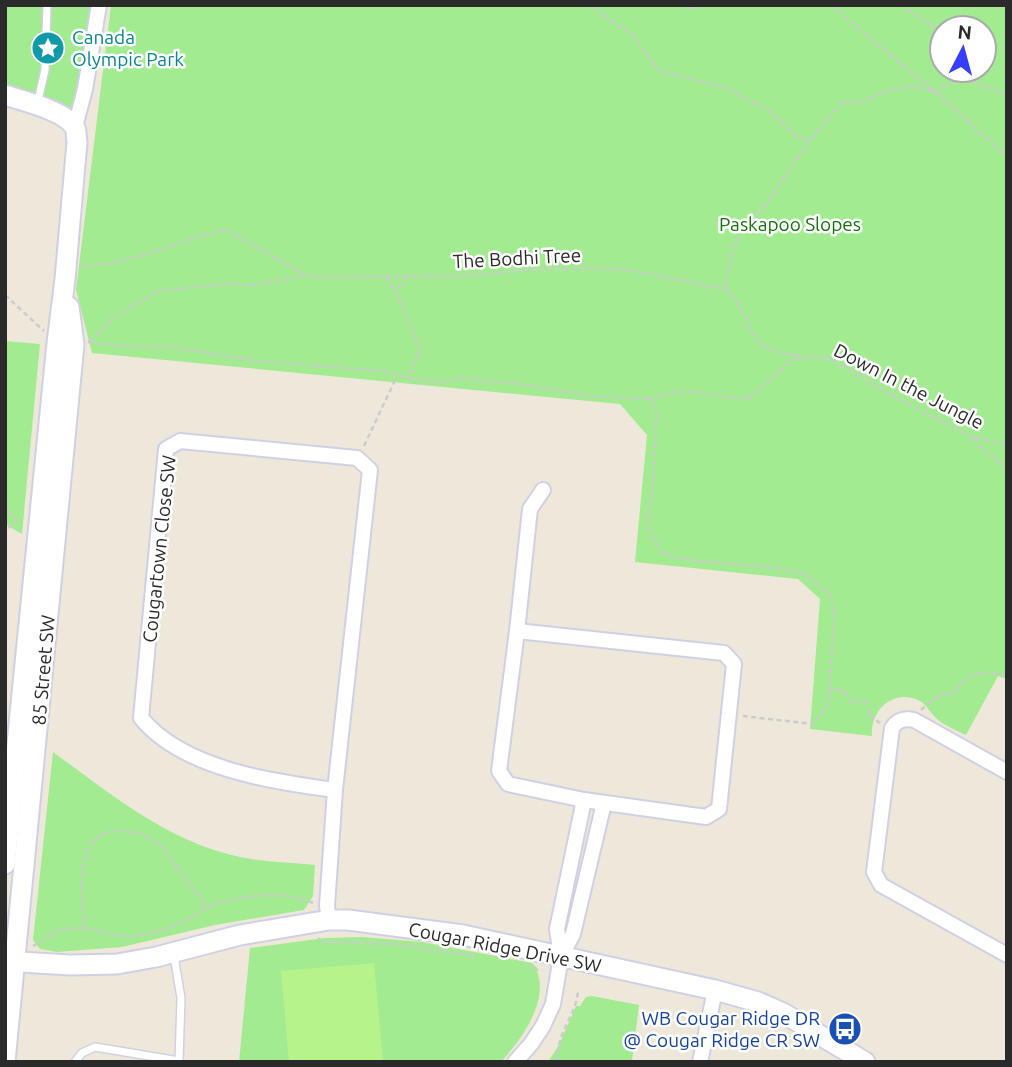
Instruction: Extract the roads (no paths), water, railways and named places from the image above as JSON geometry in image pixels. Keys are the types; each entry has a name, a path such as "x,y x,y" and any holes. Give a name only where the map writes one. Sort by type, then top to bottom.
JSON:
{"street":[{"name":"85 Street SW","path":"5,1062 11,962 74,343 66,272 77,142 75,127 85,89 99,5"},
{"path":"5,95 37,106 75,127"},
{"name":"85 Street SW","path":"5,864 74,343"},
{"name":"Cougartown Close SW","path":"180,440 357,458 370,470 335,790 260,779 223,768 152,732 141,718 166,449 180,440"},
{"path":"517,631 724,653 734,664 719,809 706,817 583,800 508,784 499,771 530,509 543,490"},
{"path":"1007,772 914,720 902,720 892,728 874,872 881,885 1007,955"},
{"path":"328,920 335,790"},
{"path":"516,1062 531,1045 548,1015 560,975 561,957 557,929 583,800"},
{"path":"561,957 573,934 604,803"},
{"name":"Cougar Ridge Drive SW","path":"11,962 117,964 240,934 328,920 432,930 715,990 758,1002 783,1013 865,1062"},
{"path":"700,1062 715,990"}],"lane":[{"path":"37,106 45,70 47,5"},
{"path":"75,1062 82,1053 95,1047 179,1062 181,998 173,951"}],"place":[{"name":"Canada Olympic Park","path":"48,48"},
{"name":"WB Cougar Ridge DR @ Cougar Ridge CR SW","path":"845,1029"}],"park label":[{"name":"Paskapoo Slopes","path":"790,224"}]}
